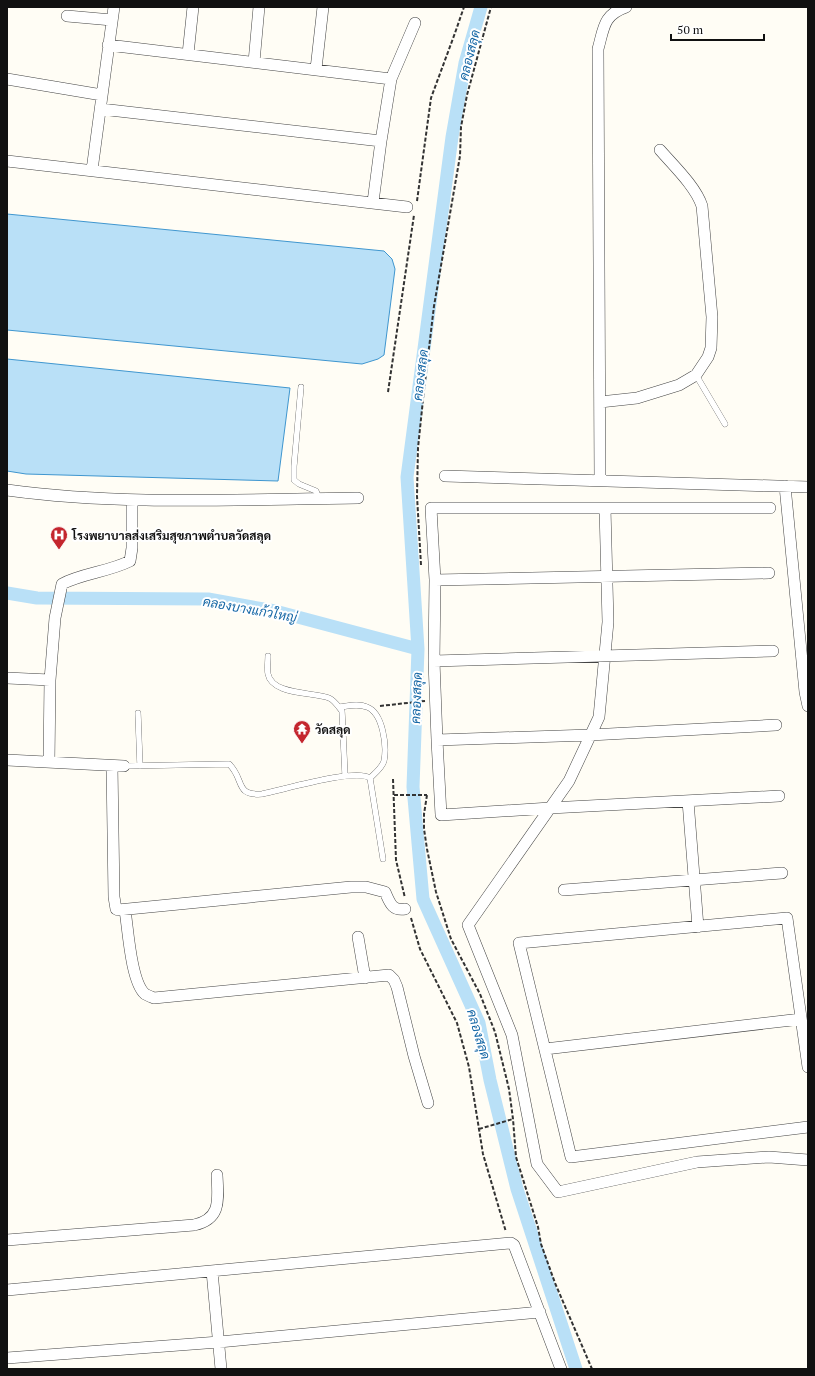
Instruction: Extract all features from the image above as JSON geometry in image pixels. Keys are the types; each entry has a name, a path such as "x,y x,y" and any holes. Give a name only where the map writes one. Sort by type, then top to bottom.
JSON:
{"street":[{"path":"92,170 114,7"},
{"path":"188,54 193,7"},
{"path":"254,62 259,7"},
{"path":"316,69 323,7"},
{"path":"600,480 598,49 605,23 615,11 626,7"},
{"path":"68,16 112,20"},
{"path":"373,202 391,80 415,23"},
{"path":"108,45 316,69 391,80"},
{"path":"7,79 102,95"},
{"path":"101,109 381,141"},
{"path":"600,402 637,398 679,385 696,375 708,356 711,348 712,317 704,217 700,200 691,186 660,150"},
{"path":"7,161 413,207"},
{"path":"444,476 808,487"},
{"path":"785,486 805,692 808,706"},
{"path":"7,490 35,494 132,500 358,498"},
{"path":"49,762 50,680 55,618 62,584 72,578 114,568 130,561 132,548 132,500"},
{"path":"770,508 431,508 435,580 434,661 441,815 779,796"},
{"path":"605,508 608,622 599,717 569,781 468,925 512,1035 537,1164 558,1192 697,1162 769,1157 808,1160"},
{"path":"435,580 769,572"},
{"path":"434,661 774,651"},
{"path":"7,678 50,680"},
{"path":"437,740 590,735 776,725"},
{"path":"7,760 124,766"},
{"path":"112,766 114,897 116,909 118,910 351,886 366,887 385,892 394,908 398,910 407,909"},
{"path":"688,801 698,927"},
{"path":"564,890 782,873"},
{"path":"125,910 132,960 138,983 145,994 154,998 389,975 394,980 428,1103"},
{"path":"808,1067 807,1051 801,1020 787,918 519,943 571,1157 808,1127"},
{"path":"358,937 365,978"},
{"path":"544,1049 801,1020"},
{"path":"7,1240 194,1226 201,1224 214,1214 218,1204 217,1175"},
{"path":"7,1290 511,1243 514,1245 561,1369"},
{"path":"212,1272 221,1369"},
{"path":"7,1358 219,1342 540,1312"}],"lane":[{"path":"696,375 725,424"},
{"path":"301,387 294,480 299,484 316,491 319,498"},
{"path":"268,656 268,675 274,685 289,690 329,698 342,711 345,775"},
{"path":"339,707 356,705 371,709 382,726 384,761 379,769 370,778"},
{"path":"138,713 140,766"},
{"path":"124,766 230,764 234,768 244,790 248,794 253,795 345,775 366,776 370,778"},
{"path":"370,778 383,859"}],"path":[{"path":"388,392 413,207 431,98 464,7"},
{"path":"421,568 417,496 418,448 432,320 460,156 461,127 467,95 491,7"},
{"path":"426,694 426,707"},
{"path":"378,706 420,702"},
{"path":"393,779 396,860 407,909 421,952 457,1023 469,1066 483,1154 506,1233"},
{"path":"427,790 424,829 436,892 451,939 480,994 494,1032 509,1089 516,1157 538,1227 541,1244 555,1283 592,1369"},
{"path":"394,795 427,795"},
{"path":"480,1129 513,1119"}],"water":[{"path":"7,214 384,251 392,259 395,269 384,355 378,359 362,364 7,330"},
{"path":"7,359 290,388 278,481 26,474 7,471"}],"waterway":[{"name":"คลองสลุด","path":"481,7 465,63 452,137 407,477 418,649 413,787 423,899 479,1023 490,1080 517,1189 576,1369"},
{"name":"คลองบางแก้วใหญ่","path":"7,593 37,598 208,599 275,611 418,649"}],"place":[{"name":"โรงพยาบาลส่งเสริมสุขภาพตำบลวัดสลุด","path":"59,550"},
{"name":"วัดสลุด","path":"302,744"}]}
